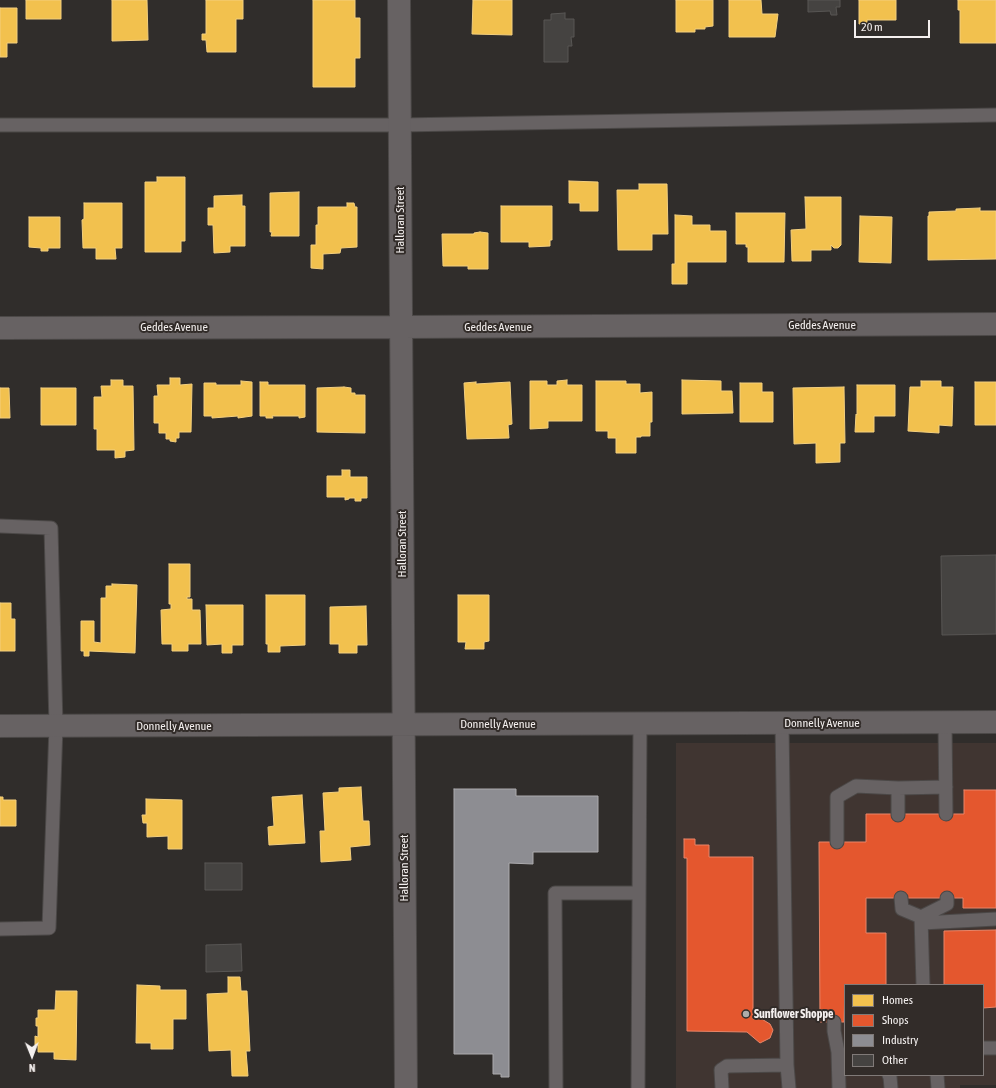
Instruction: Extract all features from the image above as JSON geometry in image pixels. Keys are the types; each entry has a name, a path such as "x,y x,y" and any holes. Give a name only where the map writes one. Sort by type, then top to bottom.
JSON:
{"street":[{"name":"Halloran Street","path":"399,0 406,1088"},
{"name":"Geddes Avenue","path":"0,328 996,324"},
{"name":"Donnelly Avenue","path":"0,726 996,722"}],"lane":[{"path":"0,125 400,125 996,114"},
{"path":"0,526 51,528 56,726 49,928 0,928"},
{"path":"945,722 946,814"},
{"path":"782,723 787,1065 789,1088"},
{"path":"638,1088 640,724"},
{"path":"837,842 837,797 856,786 898,788 946,787"},
{"path":"898,788 898,815"},
{"path":"556,1088 555,893 639,893"},
{"path":"901,898 902,909 922,920 996,919"},
{"path":"922,920 947,904 947,898"},
{"path":"922,920 923,984"},
{"path":"834,1022 834,1031 841,1052 839,1088"},
{"path":"984,1048 996,1048"},
{"path":"722,1088 722,1070 727,1066 787,1065"},
{"path":"889,1076 891,1088"},
{"path":"937,1076 938,1088"}],"shaded area":[{"path":"676,743 996,743 996,1085 960,1085 960,1088 676,1088"}],"building: Homes":[{"path":"26,0 61,0 61,19 26,19"},
{"path":"112,0 147,0 148,40 112,41"},
{"path":"206,0 243,0 243,19 236,19 236,52 207,52 206,40 202,40 202,34 206,34"},
{"path":"313,0 355,0 355,18 360,18 360,58 355,58 355,87 313,87"},
{"path":"473,0 512,0 512,35 472,34"},
{"path":"676,0 713,0 713,26 705,27 705,29 695,29 695,32 676,32"},
{"path":"729,0 761,0 762,14 778,14 775,37 729,37"},
{"path":"859,0 896,0 896,20 867,20 867,23 859,24"},
{"path":"958,0 996,0 996,43 960,43 960,10 958,10"},
{"path":"0,8 17,8 17,43 7,43 7,57 0,57"},
{"path":"157,177 185,177 185,241 181,241 181,252 145,252 145,182 157,182"},
{"path":"569,181 598,182 598,211 580,211 580,203 569,203"},
{"path":"639,184 667,184 668,234 652,234 652,250 618,250 617,190 639,190"},
{"path":"299,192 299,236 271,236 270,193"},
{"path":"242,195 242,206 245,206 245,246 230,246 230,252 214,253 213,225 208,225 208,208 214,208 214,196"},
{"path":"805,197 841,197 841,245 838,248 834,248 831,245 831,250 811,250 811,261 792,261 791,230 806,229"},
{"path":"84,203 122,203 122,248 115,248 116,259 96,259 96,248 83,248 82,220 84,219"},
{"path":"347,203 354,203 355,207 357,207 357,247 341,248 340,253 323,254 323,269 311,268 311,245 316,245 318,207 347,207"},
{"path":"501,206 552,206 552,240 550,240 550,246 529,247 529,242 501,242"},
{"path":"980,208 980,211 996,211 996,259 928,260 929,212"},
{"path":"736,213 785,213 784,262 748,262 748,247 746,247 746,244 736,244"},
{"path":"675,215 692,216 692,225 710,225 710,231 726,231 726,262 687,262 687,284 672,284 672,264 675,264"},
{"path":"860,216 892,217 891,263 859,262"},
{"path":"29,217 60,217 60,248 48,248 48,251 41,251 41,248 29,247"},
{"path":"480,232 488,233 488,269 468,269 468,266 443,266 442,234 474,234"},
{"path":"170,378 180,378 180,385 192,384 191,432 179,432 179,438 176,438 176,442 166,439 166,433 159,433 159,423 154,423 154,396 158,396 157,385 170,385"},
{"path":"111,380 123,380 123,386 133,386 134,450 125,451 125,457 115,458 115,450 97,450 97,429 94,429 94,397 102,397 101,386 111,386"},
{"path":"567,380 567,385 582,385 582,421 548,421 548,428 530,429 530,381 547,381 547,385 557,385 557,381"},
{"path":"682,380 721,381 721,391 732,391 733,413 682,414"},
{"path":"241,381 252,382 252,416 238,418 238,416 212,418 212,416 204,416 204,383 216,383 216,385 241,385"},
{"path":"596,381 626,381 626,384 640,384 640,393 652,392 652,422 650,422 650,436 636,437 636,453 616,453 616,438 608,438 608,431 596,431"},
{"path":"921,381 941,381 941,387 953,387 952,426 939,425 939,433 908,431 910,387 921,387"},
{"path":"260,382 268,382 268,385 305,385 305,417 272,416 273,418 266,418 266,416 260,416"},
{"path":"476,382 476,384 510,382 512,424 508,425 509,438 467,439 464,383"},
{"path":"975,382 996,382 996,425 975,425"},
{"path":"740,383 762,383 762,392 773,392 773,422 740,422"},
{"path":"857,385 895,385 895,416 874,416 874,432 855,432 856,414 857,415"},
{"path":"844,387 845,443 840,443 840,462 816,463 816,443 794,444 793,388"},
{"path":"0,388 9,388 10,418 0,418"},
{"path":"41,388 76,388 76,425 41,425"},
{"path":"317,388 351,388 351,393 355,393 355,395 365,395 365,433 317,432"},
{"path":"342,470 350,470 350,477 367,477 367,498 361,498 361,501 355,501 355,498 345,500 345,497 327,497 327,476 342,476"},
{"path":"169,564 190,564 190,597 187,597 187,599 192,599 192,610 200,610 201,644 188,644 188,651 172,651 172,644 162,644 161,610 171,609 171,604 169,604"},
{"path":"112,584 137,585 135,653 89,651 89,656 84,656 84,651 81,651 81,621 94,621 94,642 101,643 101,598 106,598 106,586 112,586"},
{"path":"266,595 305,595 305,645 280,646 280,652 268,652 268,644 266,644"},
{"path":"458,595 489,595 489,641 484,642 484,649 465,649 466,642 458,642"},
{"path":"0,603 11,603 11,619 15,619 15,651 0,651"},
{"path":"206,605 243,605 243,645 232,645 232,653 222,653 222,644 207,645"},
{"path":"366,606 367,645 357,645 357,653 339,653 339,644 330,644 330,607"},
{"path":"361,787 363,821 369,821 370,845 350,847 351,860 321,862 320,831 325,831 323,793 339,792 339,788"},
{"path":"302,795 305,843 269,845 268,827 274,826 272,797"},
{"path":"0,797 3,797 3,800 16,800 16,826 0,826"},
{"path":"146,799 182,800 182,849 168,849 168,836 147,837 147,823 143,823 142,815 146,815"},
{"path":"228,977 240,977 241,991 247,991 250,1051 246,1051 248,1076 232,1076 231,1050 209,1051 207,994 228,993"},
{"path":"137,985 160,986 160,990 186,990 186,1019 173,1019 173,1049 151,1049 151,1043 136,1043"},
{"path":"56,991 77,991 76,1060 54,1059 54,1052 38,1052 38,1045 35,1045 35,1036 38,1037 36,1018 38,1018 38,1010 55,1010"}],"building: Shops":[{"path":"964,790 996,790 996,908 963,908 963,898 866,898 866,933 886,933 886,984 844,984 844,1022 820,1022 819,842 866,842 866,814 964,814"},
{"path":"684,839 695,839 695,845 709,845 709,857 753,857 753,1019 760,1018 770,1024 773,1030 770,1038 760,1043 747,1032 687,1031 687,858 684,858"},
{"path":"996,930 996,1007 984,1008 984,984 944,984 944,931"}],"building: Industry":[{"path":"454,789 516,789 516,796 598,796 598,852 533,852 533,864 509,863 509,1077 501,1077 501,1074 493,1074 493,1054 454,1054"}],"building: Other":[{"path":"808,0 840,0 840,7 836,7 837,15 831,15 830,11 808,12"},
{"path":"565,13 565,19 574,19 574,37 571,37 572,46 568,46 568,62 544,62 544,20 551,20 551,14"},
{"path":"996,555 996,634 942,635 941,556"},
{"path":"205,863 242,863 242,890 205,890"},
{"path":"241,944 242,971 206,972 206,945"}],"place":[{"name":"Sunflower Shoppe","path":"746,1014"}]}
